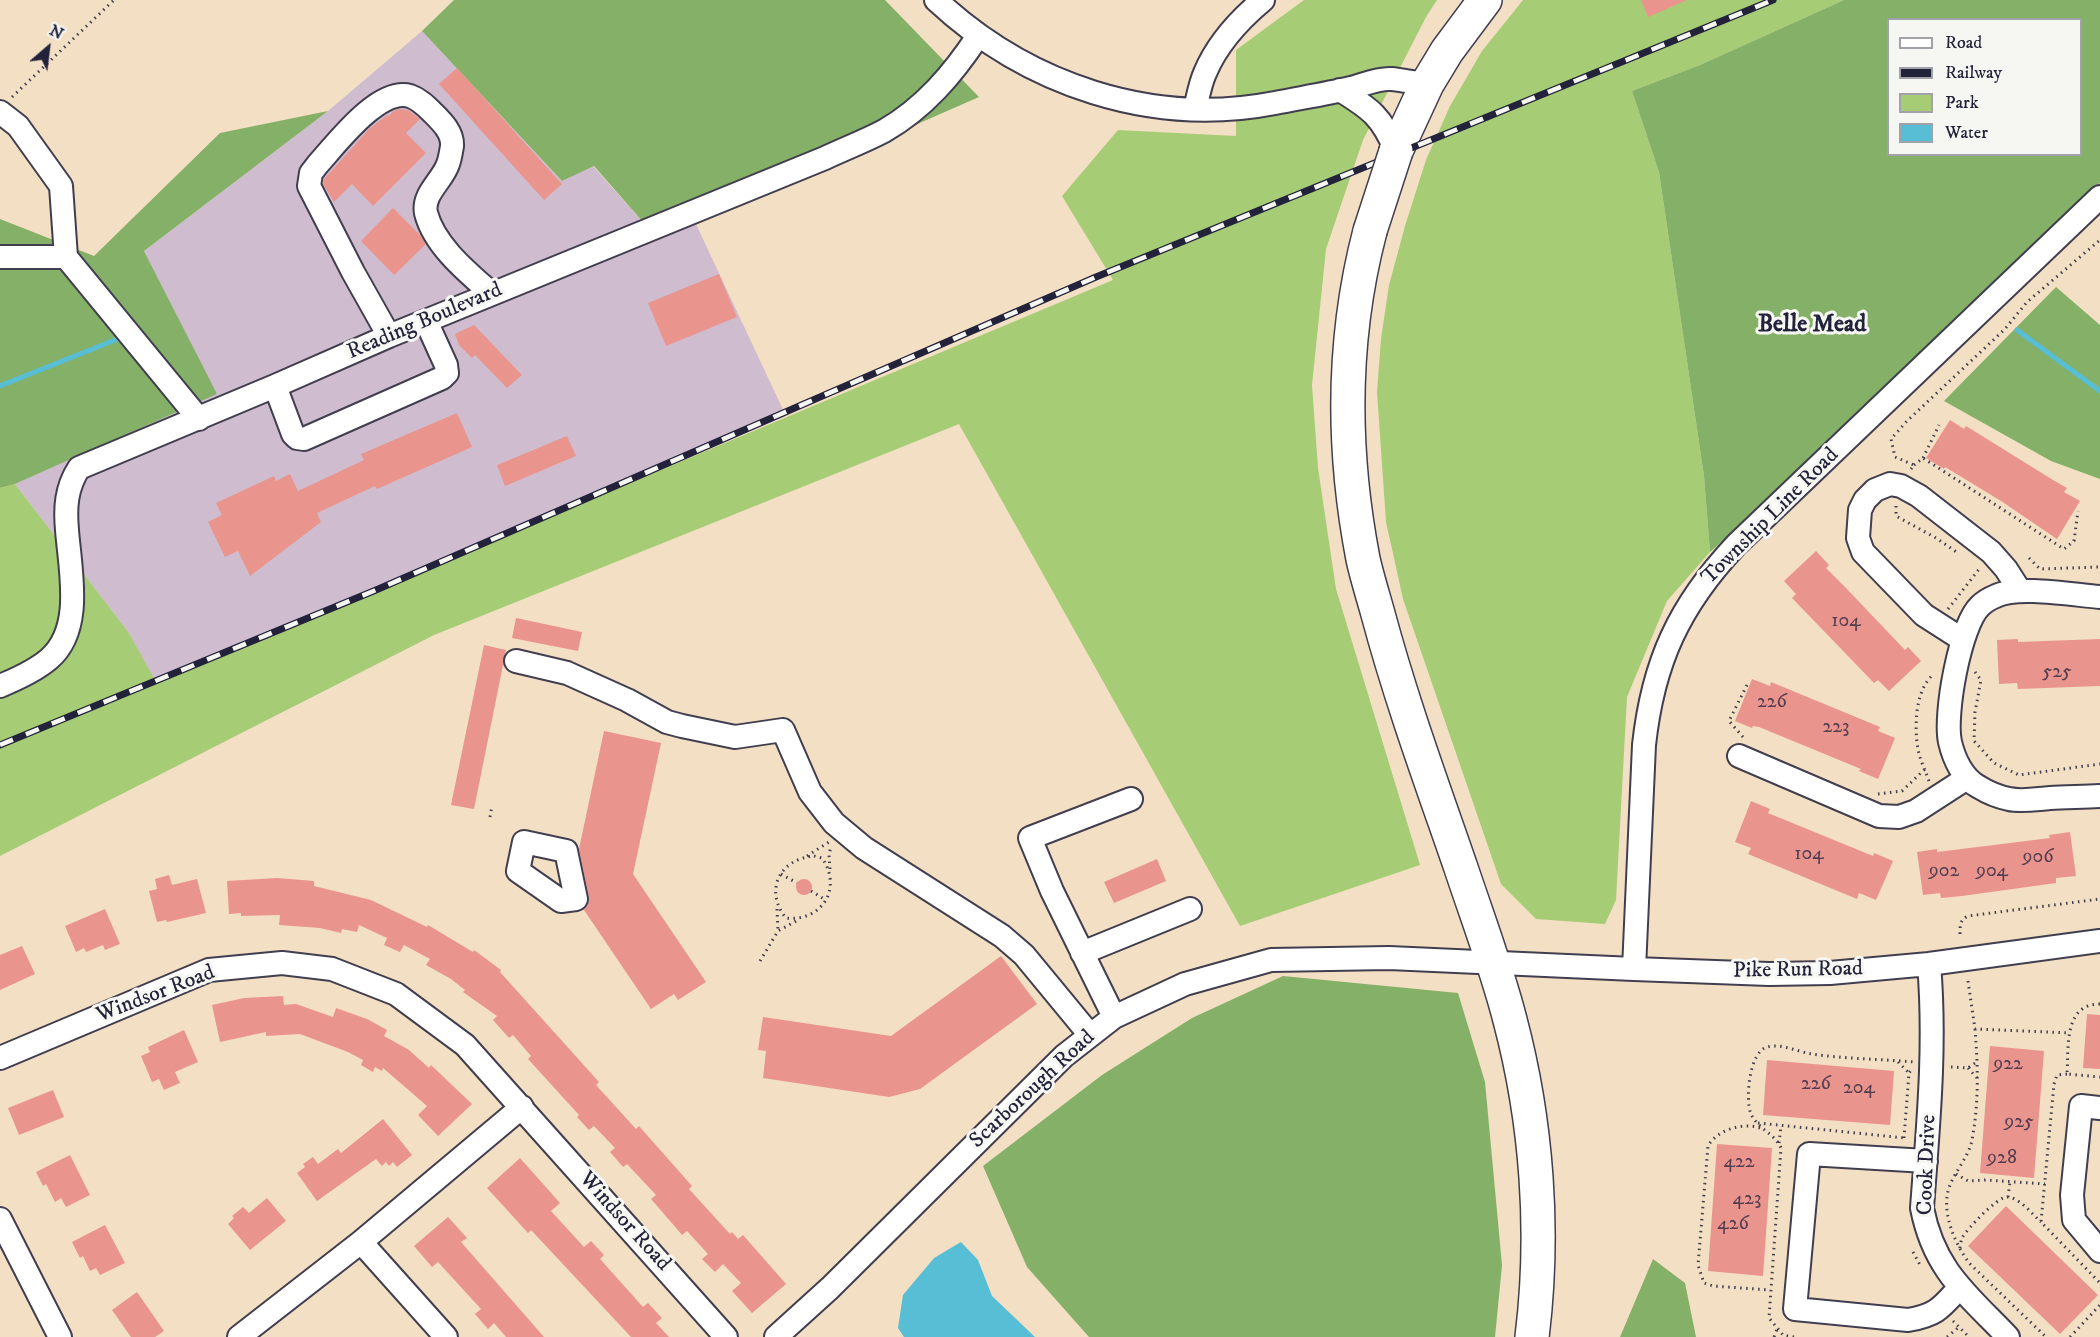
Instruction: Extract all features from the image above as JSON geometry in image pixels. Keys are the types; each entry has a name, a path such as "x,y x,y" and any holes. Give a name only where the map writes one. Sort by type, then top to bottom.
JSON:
{"highway":[{"path":"1485,0 1447,51 1427,84 1396,151 1374,216 1359,273 1351,326 1347,422 1353,489 1364,559 1393,670 1511,1021 1526,1096 1535,1173 1538,1235 1537,1294 1532,1337"}],"street":[{"path":"936,0 978,36 1017,61 1072,86 1118,100 1167,109 1238,108 1273,104 1389,79 1427,84"},
{"path":"1195,109 1204,75 1214,56 1240,21 1263,0"},
{"name":"Reading Boulevard","path":"0,686 31,671 50,658 65,635 72,595 66,515 68,492 79,468 199,419 491,293 814,163 884,130 912,112 939,88 958,66 978,36"},
{"path":"1340,90 1370,108 1387,130 1396,151"},
{"path":"389,336 309,186 311,173 318,164 373,107 390,97 409,95 423,103 447,127 452,144 448,166 427,198 425,211 431,227 441,242 491,293"},
{"path":"4,106 61,186 66,257 199,419"},
{"name":"Township Line Road","path":"1634,969 1647,716 1653,686 1664,655 1692,599 1713,570 1736,545 2100,197"},
{"path":"0,257 66,257"},
{"path":"275,386 293,434 297,438 304,439 442,378 447,373 446,365 426,321"},
{"path":"1963,640 1924,615 1863,552 1857,538 1860,510 1865,500 1875,490 1890,484 1901,486 1918,496 1981,561 2006,569 2020,591"},
{"path":"2100,597 2013,591 1998,595 1980,605 1963,640 1954,674 1949,723 1950,742 1959,766 1967,778 1978,787 2007,799 2020,801 2100,796"},
{"path":"516,661 567,673 627,700 666,722 735,737 783,730 810,792 834,823 864,848 1002,936 1024,955 1090,1035"},
{"path":"1745,748 1879,816 1899,817 1916,811 1967,778"},
{"path":"1114,1017 1052,891 1030,838 1131,799"},
{"path":"1082,953 1190,909"},
{"name":"Pike Run Road","path":"1494,965 1769,974 1830,973 1929,964 2100,941"},
{"name":"Scarborough Road","path":"776,1337 830,1288 1064,1056 1114,1017 1185,984 1271,960 1389,958 1494,965"},
{"name":"Windsor Road","path":"0,1058 209,970 282,963 332,969 396,994 465,1045 726,1337"},
{"name":"Cook Drive","path":"1929,964 1933,1012 1933,1052 1923,1209 1927,1233 1940,1259 1960,1287 2018,1333"},
{"path":"2100,1108 2081,1106 2072,1195 2074,1220 2100,1251"},
{"path":"240,1337 361,1242 522,1107"},
{"path":"1926,1161 1809,1154 1795,1309 1908,1320 1926,1317 1938,1311 1960,1287"},
{"path":"0,1219 60,1337"},
{"path":"361,1242 446,1337"}],"path":[{"path":"4,106 114,0"},
{"path":"1914,465 1895,457 1891,439 1907,421 2005,329 2027,303 2100,240"},
{"path":"1939,425 1923,458 1914,465 1901,486 1896,516 1936,538 1962,556"},
{"path":"1923,458 2064,549 2074,542 2078,511"},
{"path":"2030,558 2040,568 2100,567"},
{"path":"1937,624 1981,561"},
{"path":"1967,670 1976,672 1981,680 1975,712 1974,741 1994,764 2019,775 2100,764"},
{"path":"1936,672 1920,693 1917,713 1918,748 1930,786 1938,797"},
{"path":"1745,748 1741,736 1730,721 1747,685"},
{"path":"1876,795 1902,791 1925,769"},
{"path":"490,817 492,806"},
{"path":"760,961 778,931 820,908 826,900 830,892 829,855 833,839 822,848 789,864 781,874 776,886 778,931"},
{"path":"805,857 822,858 830,874"},
{"path":"781,874 797,883"},
{"path":"811,891 826,900"},
{"path":"1960,934 1960,924 1968,916 2100,899"},
{"path":"777,903 786,918 804,918"},
{"path":"1968,981 1978,1061 1976,1114 1972,1143 1950,1185 1946,1202 1949,1222 1959,1248 1969,1263 2046,1337"},
{"path":"2100,1004 2090,1004 2077,1012 2070,1026 2067,1074 2100,1077"},
{"path":"1975,1029 2069,1033"},
{"path":"1897,1061 1909,1073"},
{"path":"1946,1067 1968,1068 1978,1061"},
{"path":"1902,1144 1905,1138 1909,1073 1918,1063"},
{"path":"1968,1068 1978,1080"},
{"path":"1758,1123 1905,1138"},
{"path":"1760,1128 1742,1126 1725,1131 1712,1138 1708,1146 1698,1265 1704,1283 1713,1286 1771,1290"},
{"path":"1779,1143 1781,1126"},
{"path":"1956,1174 1968,1181 2045,1184"},
{"path":"2008,1197 2010,1182"},
{"path":"1959,1248 1962,1238 2000,1199 2008,1197 2015,1199 2041,1222"},
{"path":"2070,1337 2100,1305"},
{"path":"1947,1315 1969,1337"},
{"path":"2018,1333 2034,1325"},
{"path":"1947,1337 1959,1328"},
{"path":"1774,1337 1778,1329"}],"shaded area":[{"path":"422,31 562,181 593,166 657,238 695,222 786,416 155,682 129,633 15,484 216,394 144,251 328,111"}],"green space":[{"path":"454,0 885,0 979,97 657,238 594,166 562,181 422,31"},
{"path":"1304,0 1437,0 1363,140 1326,249 1312,385 1318,468 1336,589 1420,865 1240,926 959,424 434,635 0,856 0,488 15,484 129,633 156,682 1113,280 1062,196 1118,130 1236,136 1236,50"},
{"path":"1523,0 1844,0 1700,65 1632,91 1659,172 1704,476 1710,552 1667,601 1627,697 1616,900 1605,924 1536,919 1501,884 1403,599 1386,522 1377,392 1381,339 1389,285 1426,160 1450,106 1482,51"},
{"path":"1844,0 2100,0 2100,183 1761,507 1710,552 1704,476 1659,172 1632,91 1700,65"},
{"path":"328,111 144,251 217,394 15,484 0,488 0,219 94,256 220,133"},
{"path":"2056,287 2100,325 2100,479 2051,461 1944,401"},
{"path":"1283,976 1458,993 1485,1082 1502,1265 1495,1337 1089,1337 1027,1267 983,1166 1102,1075 1192,1018"},
{"path":"1653,1259 1685,1283 1696,1337 1620,1337"}],"water":[{"path":"961,1242 978,1260 992,1296 1035,1337 904,1337 898,1328 903,1295 934,1258"}],"building":[{"path":"1641,0 1687,0 1648,17"},
{"path":"457,68 562,184 544,200 439,84"},
{"path":"408,110 420,119 406,133 426,153 373,206 352,184 334,202 323,184 324,179 369,129 393,111"},
{"path":"393,208 426,244 394,275 361,241"},
{"path":"719,274 737,317 666,346 648,303"},
{"path":"474,325 522,375 507,388 475,355 472,358 459,345 455,334"},
{"path":"457,413 472,447 377,489 375,486 317,513 321,522 250,576 238,551 225,557 208,522 222,515 216,503 274,476 276,481 290,474 298,491 364,460 361,454"},
{"path":"1950,420 1964,429 1966,426 2067,488 2064,492 2080,501 2057,539 2001,501 1926,458"},
{"path":"567,436 576,456 505,486 497,465"},
{"path":"1816,551 1829,565 1826,568 1905,650 1908,647 1921,661 1889,691 1878,680 1874,683 1792,598 1796,594 1784,581"},
{"path":"516,618 582,632 578,651 512,638"},
{"path":"2018,639 2018,642 2100,639 2100,686 2018,689 2017,683 1999,684 1997,640"},
{"path":"484,645 506,650 474,809 451,805"},
{"path":"1752,679 1770,686 1771,682 1880,727 1878,731 1895,738 1878,779 1859,771 1861,769 1759,727 1753,726 1752,728 1735,721"},
{"path":"604,731 661,743 633,874 706,982 678,1000 674,994 651,1009 584,910 589,897 579,849"},
{"path":"1751,801 1770,809 1768,813 1873,856 1874,853 1893,861 1876,900 1859,893 1857,899 1748,854 1751,848 1735,842"},
{"path":"2070,832 2076,876 2056,878 2056,883 1962,896 1941,898 1940,893 1923,895 1917,852 1937,849 1937,852 2050,838 2049,835"},
{"path":"1157,859 1166,881 1114,903 1104,882"},
{"path":"169,875 172,885 197,879 206,913 167,922 166,920 157,922 149,891 157,889 155,879"},
{"path":"277,878 314,881 314,886 371,900 427,927 428,925 473,952 474,950 501,970 500,972 599,1082 596,1085 636,1129 639,1126 692,1186 689,1189 730,1234 732,1232 738,1239 743,1235 786,1284 752,1313 732,1291 741,1283 723,1264 715,1272 702,1259 708,1254 687,1231 682,1235 651,1199 656,1195 627,1164 623,1167 610,1152 615,1148 594,1126 589,1130 577,1117 579,1115 528,1059 531,1056 513,1035 509,1038 493,1020 497,1016 463,992 465,990 451,979 426,965 430,959 404,945 400,952 384,945 387,938 359,925 357,932 342,929 341,933 320,928 279,925 280,915 229,914 227,881"},
{"path":"801,879 807,879 812,887 810,893 801,895 796,890 796,884"},
{"path":"105,909 120,944 105,950 103,945 86,952 84,948 76,952 65,926"},
{"path":"22,946 35,974 0,990 0,955"},
{"path":"1001,956 1037,1004 920,1089 889,1097 763,1078 766,1051 758,1050 763,1017 891,1036"},
{"path":"283,996 284,1005 296,1004 333,1017 336,1008 367,1019 387,1030 384,1036 409,1050 429,1068 431,1065 472,1104 438,1136 418,1115 427,1106 383,1068 382,1071 375,1067 373,1072 361,1065 363,1060 348,1052 300,1034 266,1036 266,1032 220,1042 212,1005 244,998"},
{"path":"2087,1014 2100,1015 2100,1069 2083,1068"},
{"path":"184,1030 198,1062 175,1072 180,1083 164,1090 159,1079 152,1082 141,1056 150,1052 148,1047"},
{"path":"1990,1046 2044,1051 2034,1178 1980,1173"},
{"path":"1767,1060 1894,1071 1890,1125 1763,1115"},
{"path":"53,1090 64,1117 19,1135 8,1108"},
{"path":"383,1119 412,1155 397,1167 393,1162 389,1166 386,1162 382,1166 376,1159 317,1201 297,1173 305,1167 303,1164 313,1157 318,1164 338,1149 341,1153"},
{"path":"1717,1144 1772,1148 1763,1276 1708,1271"},
{"path":"70,1155 90,1195 66,1207 61,1198 55,1202 46,1184 43,1186 36,1172"},
{"path":"520,1158 560,1203 551,1211 584,1247 591,1241 604,1255 600,1259 643,1307 648,1303 662,1318 656,1323 669,1337 631,1337 531,1230 528,1233 487,1188"},
{"path":"267,1198 286,1221 250,1250 228,1224 234,1218 232,1216 243,1207 249,1213"},
{"path":"2006,1206 2098,1295 2060,1334 1968,1246"},
{"path":"448,1217 467,1238 461,1242 544,1337 506,1337 494,1323 488,1329 475,1314 481,1309 438,1262 432,1267 414,1246"},
{"path":"105,1225 125,1263 100,1275 96,1268 90,1271 83,1256 80,1258 72,1242"},
{"path":"137,1292 164,1331 155,1337 131,1337 112,1310"}],"waterway":[{"path":"2017,330 2100,391"},
{"path":"0,386 120,338"}],"railway":[{"path":"0,745 376,590 1096,277 1773,0"}],"district":[{"name":"Belle Mead","path":"1812,326"}]}
